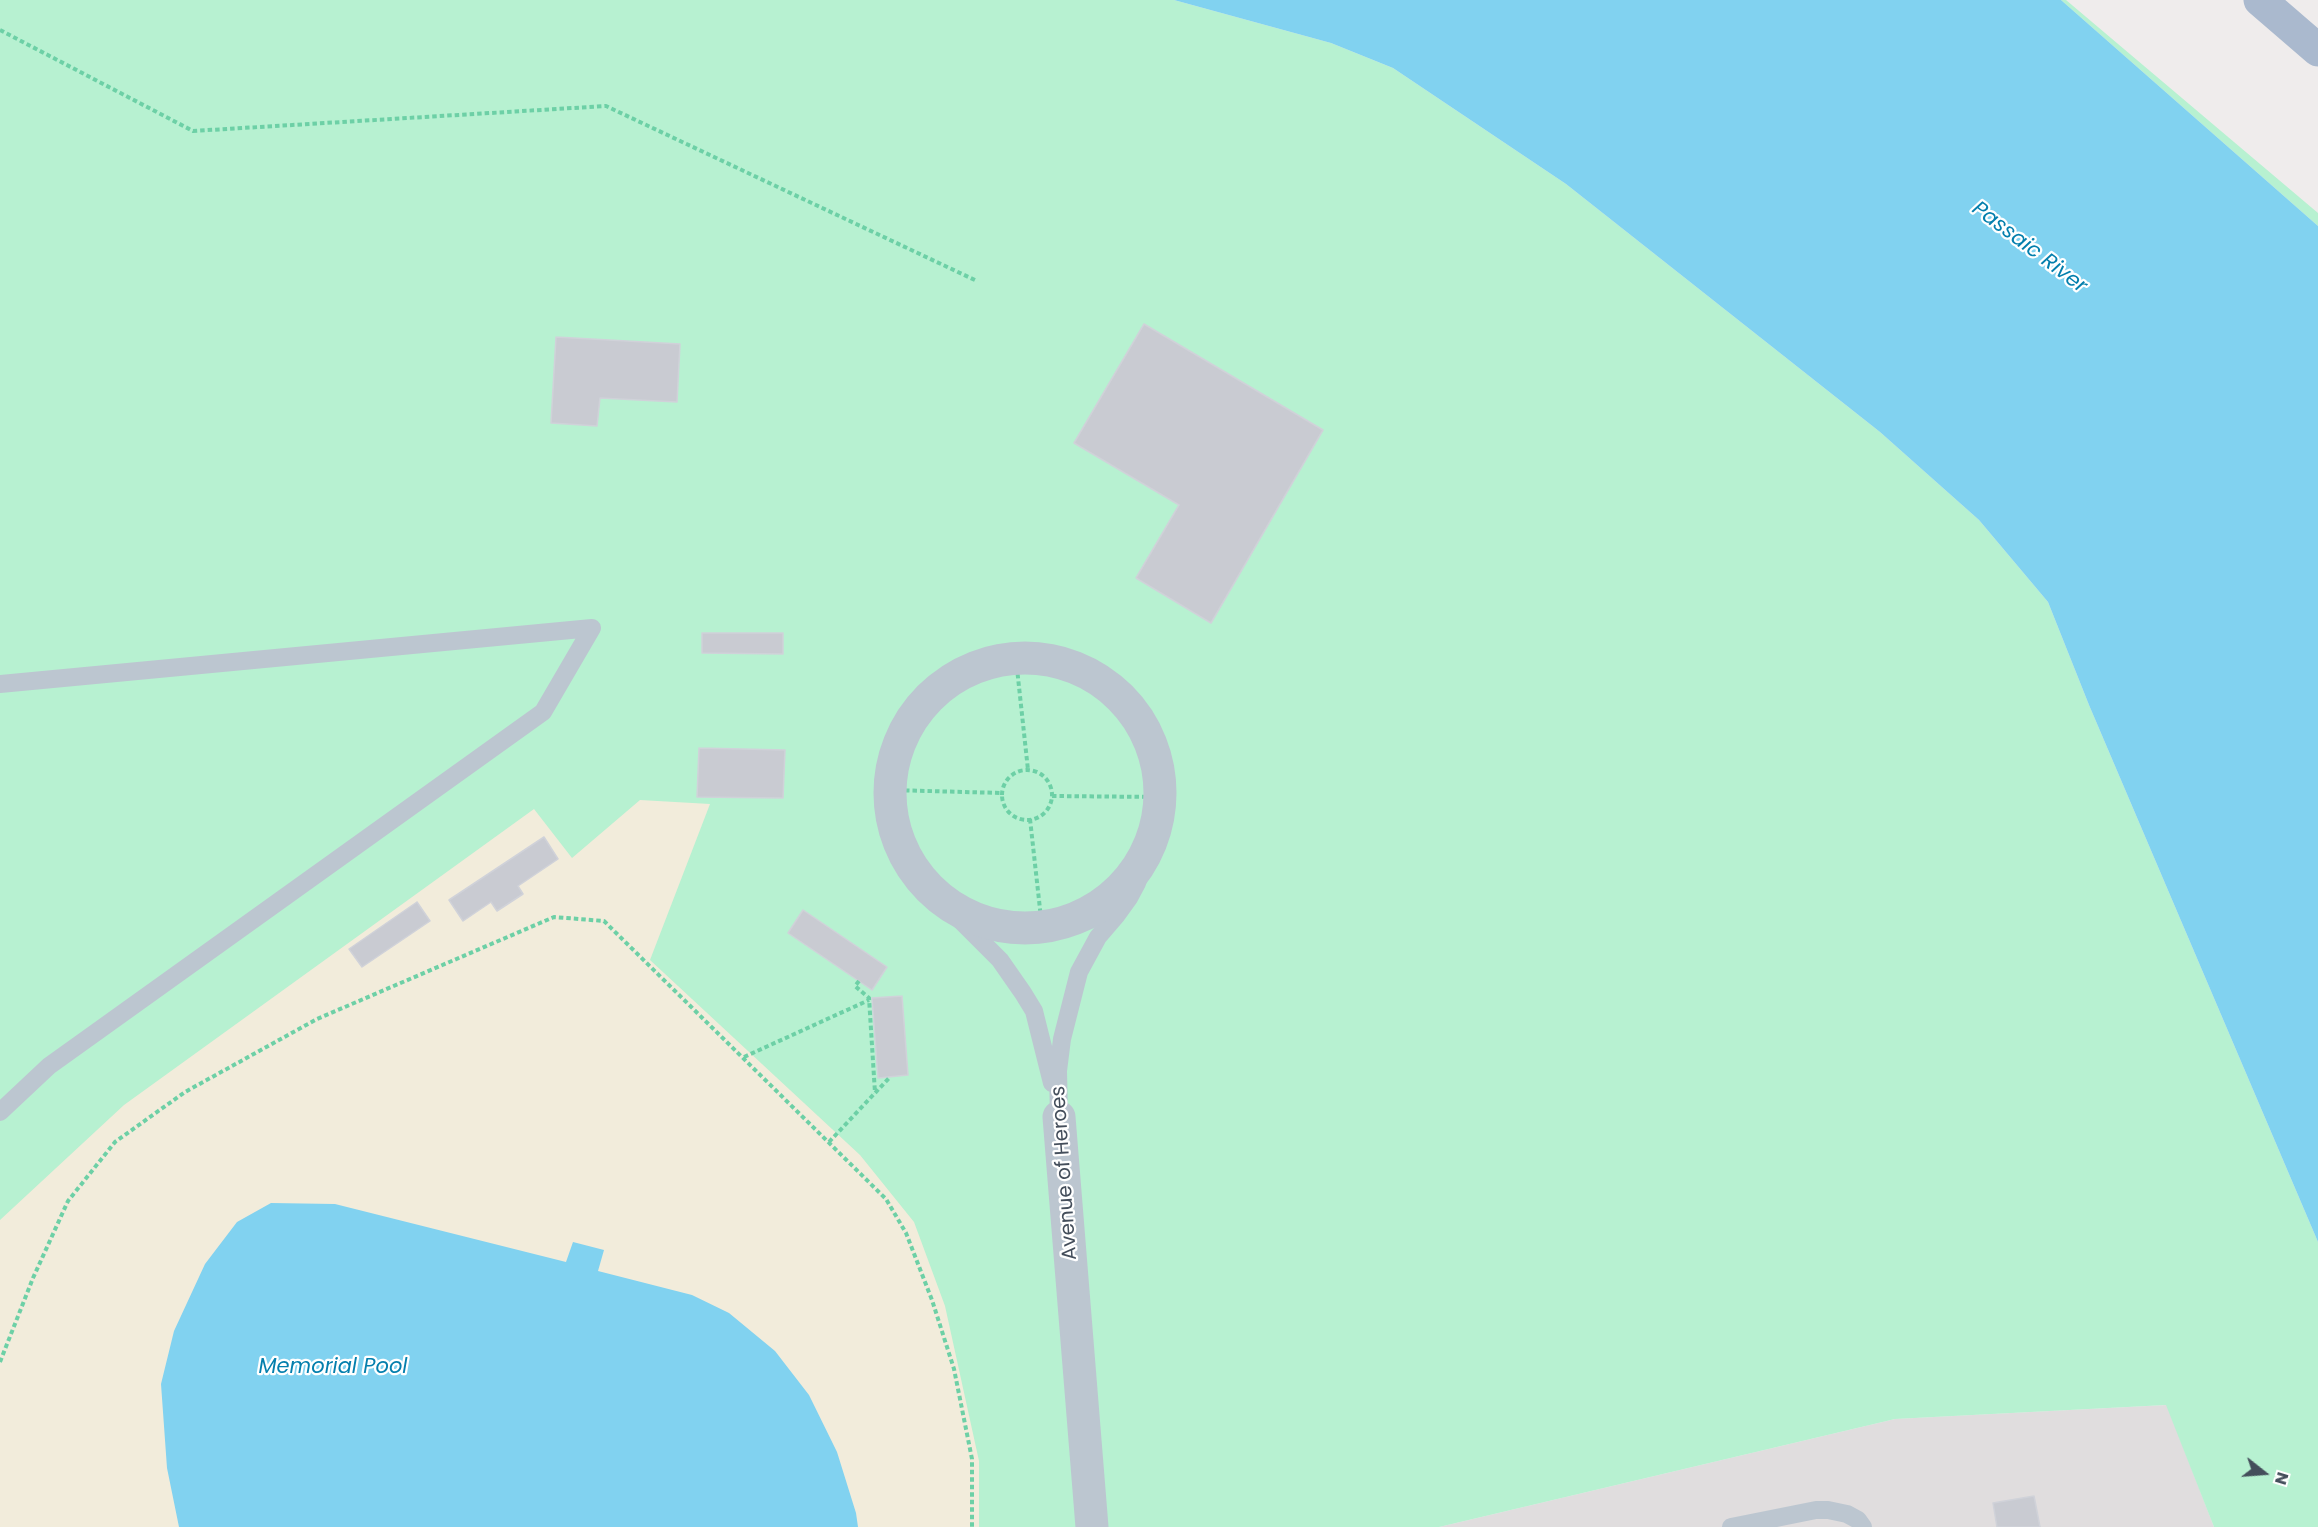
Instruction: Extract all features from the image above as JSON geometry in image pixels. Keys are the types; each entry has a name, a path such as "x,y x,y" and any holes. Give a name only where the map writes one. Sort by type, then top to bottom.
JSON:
{"main road":[{"path":"2260,0 2318,50"}],"street":[{"name":"Avenue of Heroes","path":"1032,658 1064,664 1093,676 1118,695 1139,721 1152,747 1158,775 1159,806 1151,841 1135,871 1114,895 1091,912 1063,923 1042,927 997,926 962,914 932,892 911,867 898,842 891,813 890,790 895,755 907,726 924,703 948,682 970,670 999,660 1016,659 1032,658"},
{"name":"Avenue of Heroes","path":"1059,1117 1092,1527"}],"lane":[{"path":"0,684 592,628 543,711 49,1066 0,1112"},
{"name":"Avenue of Heroes","path":"1059,1117 1058,1071 1062,1039 1079,972 1098,938 1129,898 1137,883 1151,841"},
{"path":"932,892 1000,960 1034,1011 1059,1117"},
{"path":"1731,1527 1816,1510 1828,1510 1847,1514 1858,1520 1863,1527"}],"path":[{"path":"0,30 193,131 606,106 977,282"},
{"path":"1016,659 1028,770"},
{"path":"1028,770 1041,774 1047,780 1052,796 1047,810 1041,816 1018,819 1006,808 1002,793 1004,785 1010,778 1016,773 1028,770"},
{"path":"890,790 1002,793"},
{"path":"1052,796 1159,797"},
{"path":"1030,819 1042,927"},
{"path":"0,1362 33,1278 68,1201 115,1142 184,1092 317,1019 554,917 604,921 886,1199 906,1233 932,1300 954,1369 972,1459 972,1527"},
{"path":"859,981 855,987 869,998 875,1093"},
{"path":"743,1057 869,1000"},
{"path":"829,1142 890,1077"}],"shaded area":[{"path":"2167,1405 2214,1527 1439,1527 1895,1419"}],"green space":[{"path":"0,0 1174,0 1331,43 1393,68 1566,184 1880,432 1979,520 2048,602 2089,705 2318,1242 2318,1527 2214,1527 2166,1405 1895,1419 1439,1527 0,1527"},
{"path":"2061,0 2066,0 2318,213 2318,226"}],"sand":[{"path":"640,800 710,804 650,960 860,1155 914,1222 945,1306 979,1461 979,1527 0,1527 0,1220 124,1105 534,809 572,858"}],"water":[{"name":"Passaic River","path":"1174,0 2061,0 2318,226 2318,1242 2089,705 2048,602 1979,520 1880,432 1566,184 1393,68 1331,43"},
{"name":"Memorial Pool","path":"271,1203 335,1204 566,1262 573,1242 604,1250 598,1271 692,1295 729,1313 775,1351 809,1395 837,1452 856,1513 858,1527 179,1527 167,1468 161,1384 174,1331 205,1264 237,1222"}],"building":[{"path":"1144,324 1323,430 1211,623 1136,578 1179,505 1074,443"},
{"path":"556,337 680,344 677,402 600,398 597,426 551,423"},
{"path":"702,633 783,633 783,654 702,653"},
{"path":"699,748 785,750 783,798 697,797"},
{"path":"544,837 558,859 518,886 523,894 497,911 491,902 463,921 449,900"},
{"path":"417,902 430,921 362,967 349,949"},
{"path":"803,910 887,967 872,990 788,933"},
{"path":"902,996 908,1075 878,1078 872,998"},
{"path":"2034,1496 2040,1527 1997,1527 1993,1503"}]}
